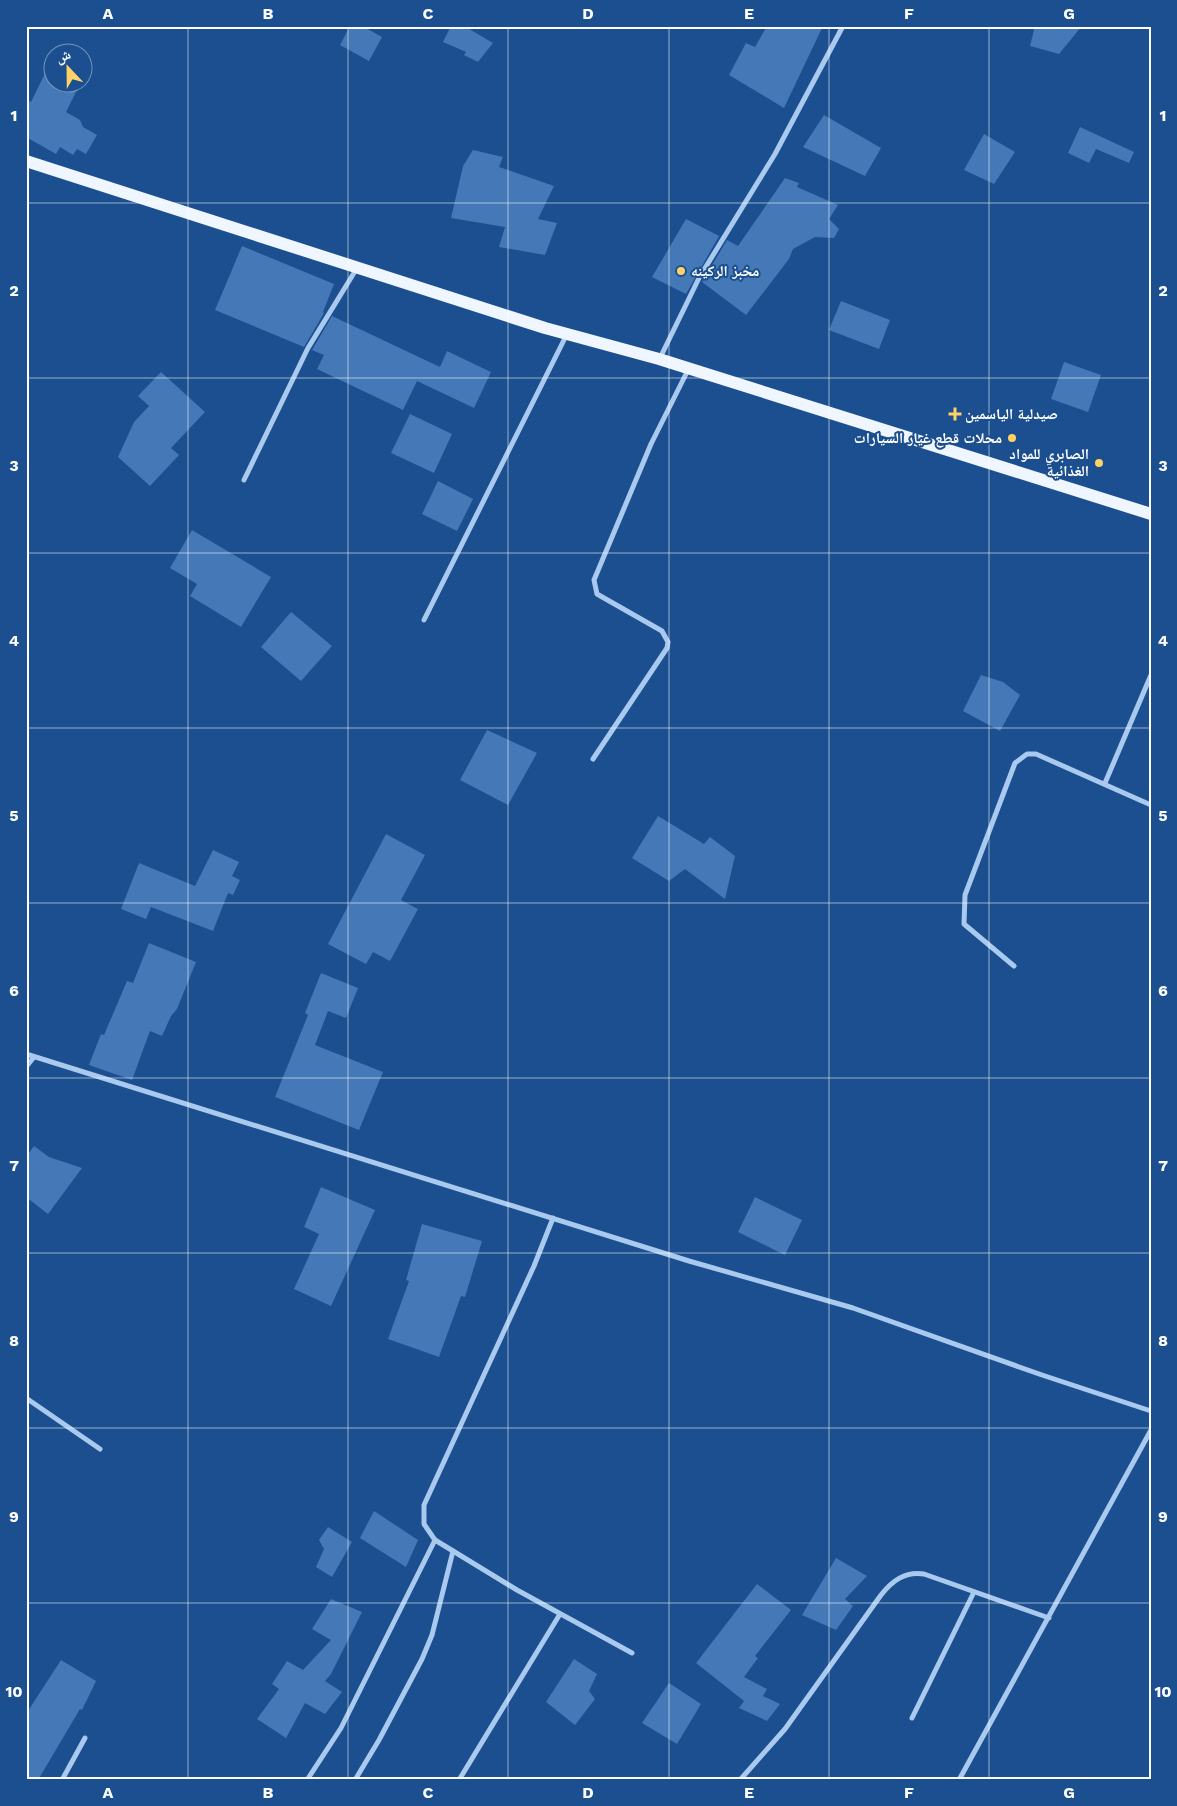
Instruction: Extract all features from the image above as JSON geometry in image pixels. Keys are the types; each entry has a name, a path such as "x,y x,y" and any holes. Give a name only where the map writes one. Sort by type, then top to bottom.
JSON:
{"main road":[{"path":"26,161 567,334 660,359 1151,514"}],"street":[{"path":"660,359 699,278 775,154 843,26"},
{"path":"244,480 308,348 357,267"},
{"path":"424,620 567,334"},
{"path":"593,759 667,648 668,642 662,631 597,594 594,580 651,444 689,368"},
{"path":"1105,783 1151,675"},
{"path":"1014,966 964,924 965,895 1015,763 1027,754 1036,754 1151,805"},
{"path":"26,1054 689,1261 853,1308 1042,1375 1151,1411"},
{"path":"26,1067 34,1057"},
{"path":"553,1218 534,1266 424,1505 424,1524 435,1540 517,1590 632,1653"},
{"path":"26,1398 100,1449"},
{"path":"960,1780 1007,1689 1049,1618 1151,1430"},
{"path":"307,1780 341,1728 435,1540"},
{"path":"355,1780 422,1660 432,1636 453,1551"},
{"path":"740,1780 785,1729 859,1625 895,1580 917,1573 1049,1618"},
{"path":"912,1718 974,1592"},
{"path":"459,1780 560,1614"},
{"path":"62,1780 85,1738"}],"building":[{"path":"350,26 362,26 382,37 369,61 340,45"},
{"path":"451,26 464,26 493,43 478,62 464,55 466,52 443,42"},
{"path":"767,26 823,26 784,108 729,75 746,43 755,47"},
{"path":"1035,26 1082,26 1059,54 1030,46"},
{"path":"42,79 42,92 76,92 66,112 80,120 83,127 97,135 86,154 77,149 73,155 60,147 56,154 26,137 26,99 31,102"},
{"path":"824,115 881,148 865,176 803,147"},
{"path":"1080,127 1134,152 1129,163 1096,149 1089,163 1068,153"},
{"path":"984,134 1015,152 994,184 964,170"},
{"path":"473,150 503,157 499,167 554,186 538,219 557,223 545,255 499,247 505,227 451,218 463,166"},
{"path":"785,178 799,183 797,187 838,205 829,219 839,229 834,238 815,237 793,249 789,259 746,315 702,282 727,240 738,246"},
{"path":"686,219 719,236 686,294 652,277"},
{"path":"242,246 334,284 324,313 304,347 215,310"},
{"path":"841,301 890,320 879,349 829,330"},
{"path":"332,316 440,367 447,351 491,372 474,408 417,381 403,410 317,369 324,355 312,350"},
{"path":"1064,362 1101,375 1088,412 1051,399"},
{"path":"161,372 205,412 171,448 179,455 150,486 118,457 134,422 149,406 138,396"},
{"path":"410,414 452,434 434,473 391,453"},
{"path":"438,481 473,499 457,531 422,514"},
{"path":"192,530 271,577 241,627 190,596 197,584 170,568"},
{"path":"291,612 332,646 301,681 261,647"},
{"path":"981,675 1003,682 1020,695 1000,731 963,711"},
{"path":"487,730 537,753 508,805 460,780"},
{"path":"658,816 704,844 710,837 735,856 725,899 685,869 669,881 632,858"},
{"path":"386,834 425,855 401,900 418,909 390,961 373,952 366,964 328,944"},
{"path":"213,850 239,862 232,876 240,880 233,895 228,893 213,931 151,907 146,919 121,909 139,863 195,886"},
{"path":"149,943 196,962 177,1009 171,1016 162,1036 150,1031 132,1080 89,1065 101,1034 104,1035 127,981 133,983"},
{"path":"321,973 358,988 346,1018 328,1011 315,1045 383,1072 359,1130 275,1097 308,1015 305,1013"},
{"path":"34,1146 49,1157 82,1168 48,1214 26,1197 26,1157"},
{"path":"321,1187 375,1210 331,1306 294,1289 319,1234 304,1227"},
{"path":"755,1197 802,1220 785,1255 738,1232"},
{"path":"422,1224 482,1241 465,1297 461,1296 439,1357 388,1339 409,1281 406,1280"},
{"path":"374,1511 418,1540 406,1567 360,1538"},
{"path":"328,1527 352,1542 332,1577 316,1567 324,1549 319,1540"},
{"path":"836,1558 867,1576 845,1599 853,1606 836,1630 802,1615"},
{"path":"757,1584 791,1610 755,1656 758,1658 744,1677 767,1689 763,1696 780,1704 767,1721 739,1708 744,1701 696,1663"},
{"path":"331,1599 362,1612 331,1674 325,1681 342,1692 325,1714 305,1703 286,1738 257,1719 279,1689 272,1684 287,1661 303,1670 331,1640 312,1629"},
{"path":"574,1659 597,1674 589,1691 595,1699 575,1725 546,1702"},
{"path":"61,1660 96,1681 82,1710 80,1709 38,1780 26,1780 26,1714"},
{"path":"669,1683 701,1704 677,1744 642,1723"}],"place":[{"name":"مخبز الركينه","path":"681,271"},
{"name":"صيدلية الياسمين","path":"955,414"},
{"name":"محلات قطع غيار السيارات","path":"1012,438"},
{"name":"الصابري للمواد الغذائية","path":"1099,463"}]}
